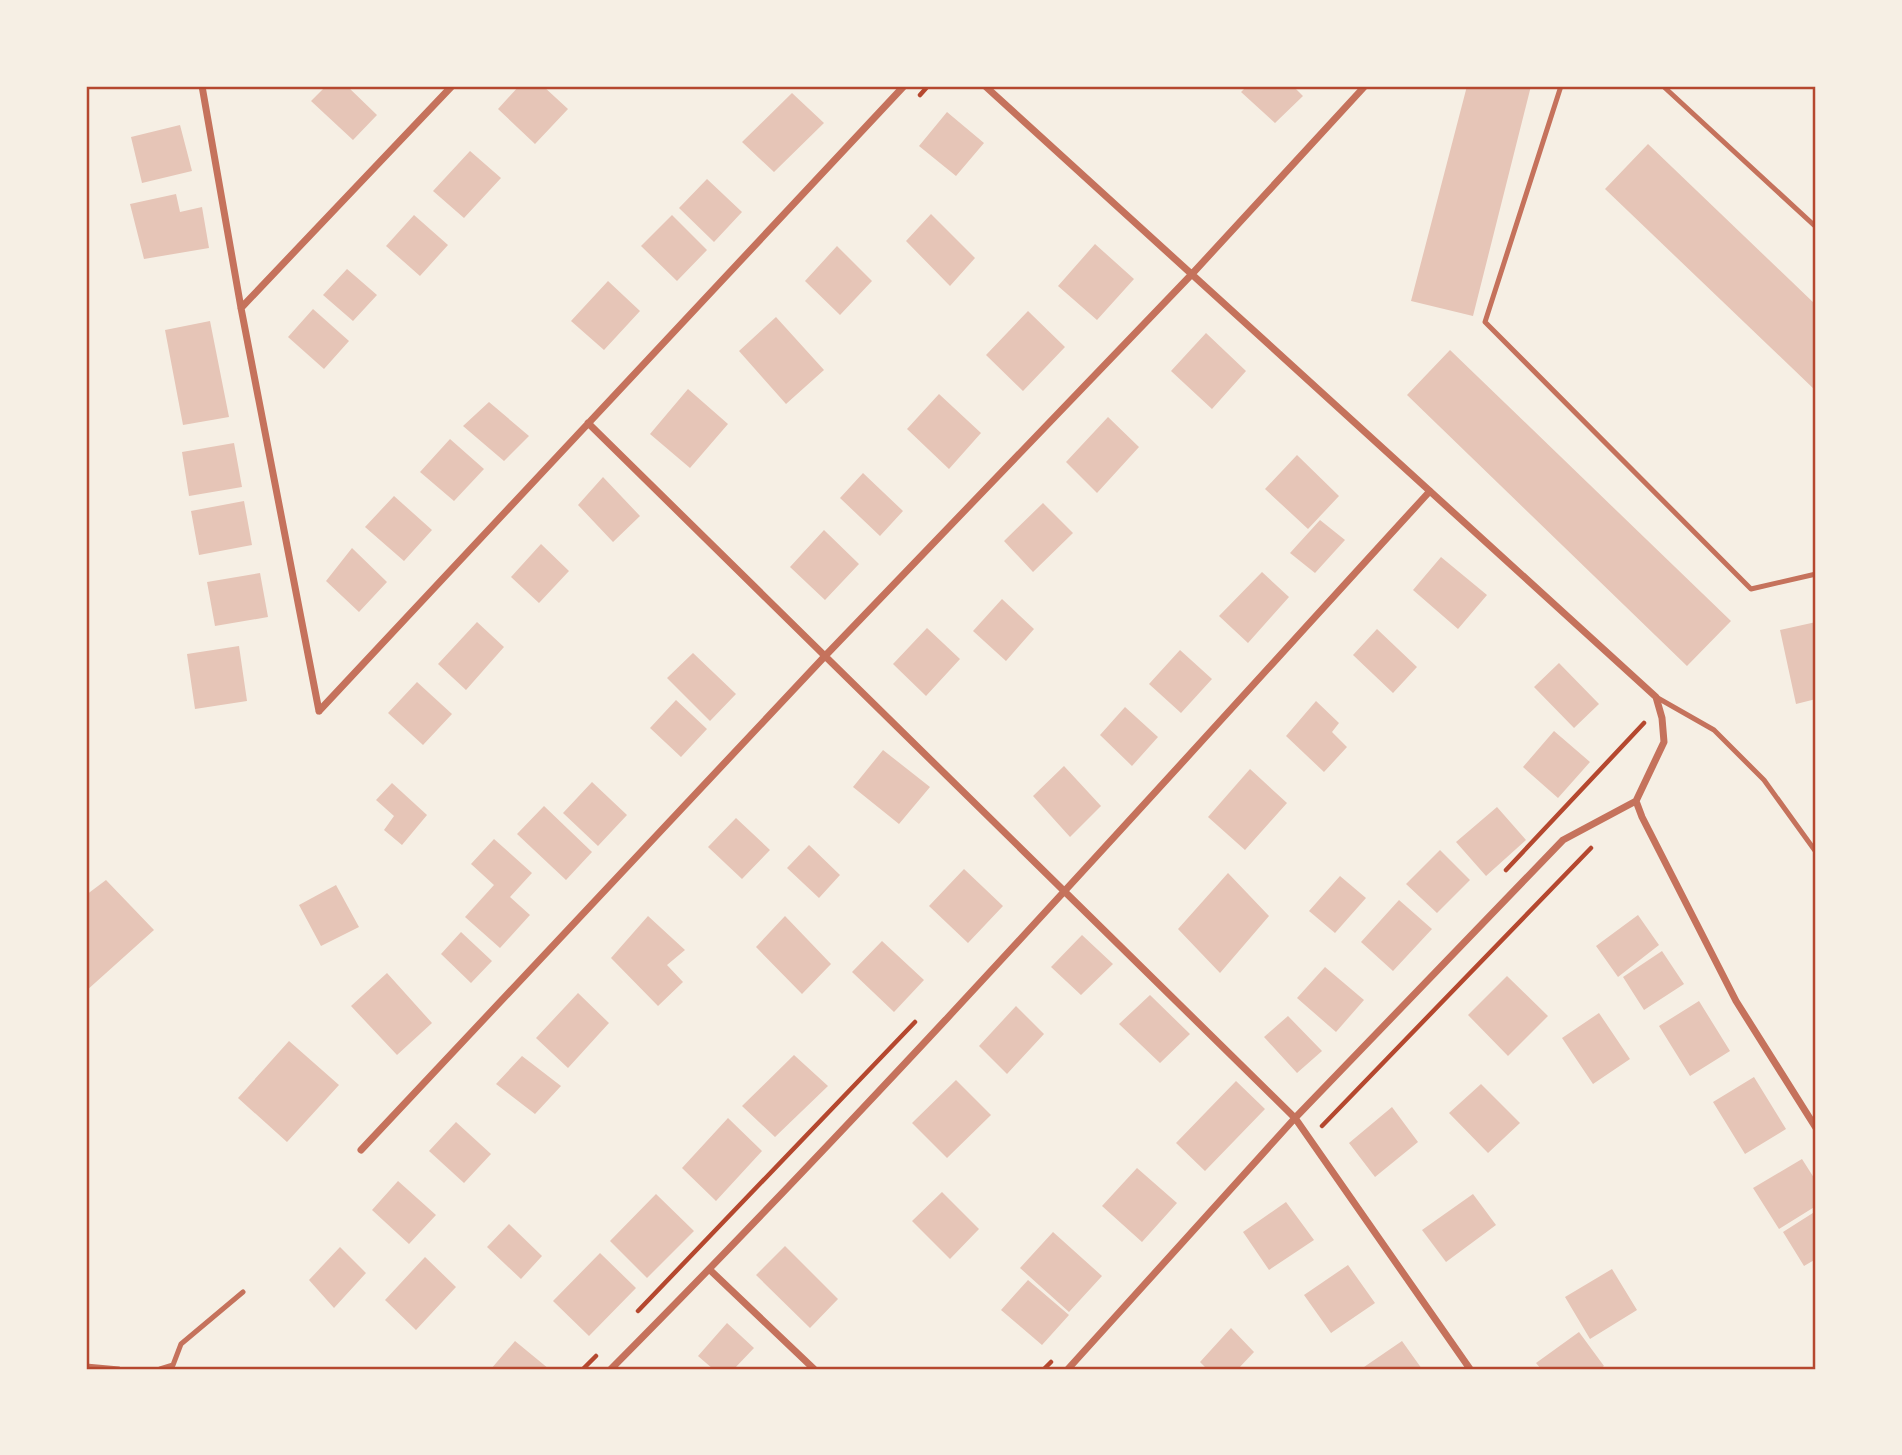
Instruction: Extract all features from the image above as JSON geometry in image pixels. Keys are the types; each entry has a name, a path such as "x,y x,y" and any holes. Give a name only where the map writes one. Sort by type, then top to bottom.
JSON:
{"street":[{"path":"202,86 319,711 904,86"},
{"path":"242,308 452,86"},
{"path":"985,86 1656,697 1662,718 1664,742 1636,801 1563,841 1295,1118 1068,1369"},
{"path":"361,1150 826,655 1192,274 1365,86"},
{"path":"588,423 1295,1118 1470,1369"},
{"path":"611,1369 710,1270 1064,891 1430,491"},
{"path":"1636,801 1736,1001 1816,1128"},
{"path":"710,1270 814,1369"}],"lane":[{"path":"1561,86 1485,322 1751,589 1816,574"},
{"path":"1663,86 1816,227"},
{"path":"1656,697 1714,730 1764,780 1816,852"},
{"path":"160,1369 173,1365 181,1344 243,1292"},
{"path":"86,1366 119,1369"}],"path":[{"path":"1309,1139 1597,841"},
{"path":"631,1319 918,1020"},
{"path":"583,1369 602,1349"}],"building":[{"path":"326,86 347,86 377,115 353,140 311,101"},
{"path":"519,86 543,86 568,109 535,144 498,109"},
{"path":"1247,86 1293,86 1303,96 1275,123 1241,92"},
{"path":"1467,86 1531,86 1473,316 1411,301"},
{"path":"792,93 824,123 774,172 742,142"},
{"path":"947,112 984,143 956,176 919,146"},
{"path":"180,125 192,171 142,183 131,137"},
{"path":"1648,144 1816,305 1816,391 1605,189"},
{"path":"470,151 501,178 464,218 433,191"},
{"path":"707,179 742,212 714,242 679,208"},
{"path":"176,194 180,212 202,207 209,248 144,259 130,204"},
{"path":"931,214 975,258 950,286 906,241"},
{"path":"414,215 448,245 420,276 386,246"},
{"path":"672,215 707,250 677,281 641,246"},
{"path":"1095,244 1134,279 1097,320 1058,286"},
{"path":"837,246 872,281 840,315 805,281"},
{"path":"347,269 377,295 353,321 323,295"},
{"path":"608,281 640,311 604,350 571,321"},
{"path":"313,309 349,341 324,369 288,337"},
{"path":"1028,311 1065,347 1023,391 986,355"},
{"path":"776,317 824,370 786,404 739,351"},
{"path":"210,321 229,417 183,425 165,330"},
{"path":"1206,333 1246,371 1212,409 1171,371"},
{"path":"1450,350 1731,621 1687,666 1407,395"},
{"path":"688,389 728,424 690,468 650,434"},
{"path":"939,394 981,433 949,469 907,429"},
{"path":"489,402 529,436 504,461 463,426"},
{"path":"1108,417 1139,447 1097,493 1066,462"},
{"path":"450,439 484,469 454,501 420,472"},
{"path":"234,443 242,487 189,496 182,452"},
{"path":"1297,455 1339,496 1308,529 1265,489"},
{"path":"863,473 903,511 880,536 840,498"},
{"path":"603,477 640,516 613,542 578,505"},
{"path":"394,496 432,530 404,561 365,527"},
{"path":"244,501 252,545 199,555 191,511"},
{"path":"1043,503 1073,533 1033,572 1004,541"},
{"path":"1320,520 1345,540 1315,573 1290,553"},
{"path":"824,530 859,564 825,600 790,567"},
{"path":"541,544 569,571 539,603 511,577"},
{"path":"352,548 387,582 359,612 326,581"},
{"path":"1441,557 1487,595 1458,629 1413,590"},
{"path":"1262,572 1289,597 1248,643 1219,616"},
{"path":"260,573 268,617 215,626 207,582"},
{"path":"1002,599 1034,629 1006,661 973,631"},
{"path":"477,622 504,647 466,690 438,664"},
{"path":"1816,622 1816,699 1796,704 1780,630"},
{"path":"927,628 960,659 926,696 893,664"},
{"path":"1377,629 1417,667 1393,693 1353,655"},
{"path":"239,646 247,701 195,709 187,654"},
{"path":"1180,650 1212,679 1181,713 1149,684"},
{"path":"693,653 736,694 710,721 667,678"},
{"path":"1559,663 1599,704 1574,728 1534,687"},
{"path":"417,682 452,714 423,745 388,713"},
{"path":"676,700 707,729 681,757 650,728"},
{"path":"1316,701 1339,723 1332,732 1347,747 1324,772 1286,736"},
{"path":"1125,707 1158,737 1132,766 1100,735"},
{"path":"1554,731 1590,762 1558,798 1523,767"},
{"path":"883,750 930,787 899,824 853,787"},
{"path":"1064,766 1101,806 1070,837 1033,796"},
{"path":"1250,769 1287,803 1245,850 1208,817"},
{"path":"592,782 627,815 598,846 563,813"},
{"path":"392,783 427,815 402,845 384,830 394,816 376,800"},
{"path":"544,806 592,852 566,880 517,834"},
{"path":"1497,807 1526,840 1486,876 1456,842"},
{"path":"736,818 770,850 742,879 708,847"},
{"path":"494,839 532,873 510,897 530,915 500,948 465,917 494,885 471,864"},
{"path":"809,845 840,875 819,898 787,868"},
{"path":"1440,850 1470,880 1437,913 1406,884"},
{"path":"964,869 1003,906 968,943 929,906"},
{"path":"1228,873 1269,916 1220,973 1178,929"},
{"path":"1340,876 1366,898 1335,933 1309,911"},
{"path":"106,880 154,930 86,991 86,895"},
{"path":"336,885 359,927 321,946 299,905"},
{"path":"1399,900 1432,929 1393,971 1361,942"},
{"path":"1638,915 1659,945 1618,977 1596,946"},
{"path":"648,916 685,950 667,965 683,982 658,1006 611,958"},
{"path":"785,916 831,964 802,994 756,947"},
{"path":"461,932 492,961 471,983 441,954"},
{"path":"1082,935 1113,964 1081,995 1051,967"},
{"path":"882,941 924,980 894,1012 852,972"},
{"path":"1662,951 1684,984 1644,1010 1623,977"},
{"path":"1325,967 1364,1000 1336,1032 1297,998"},
{"path":"387,973 432,1023 397,1055 351,1006"},
{"path":"1507,976 1548,1016 1508,1056 1468,1015"},
{"path":"578,993 609,1023 568,1068 536,1038"},
{"path":"1150,995 1190,1034 1160,1063 1119,1024"},
{"path":"1699,1001 1730,1051 1690,1076 1659,1026"},
{"path":"1016,1006 1044,1034 1007,1074 979,1046"},
{"path":"1599,1013 1630,1059 1593,1084 1562,1038"},
{"path":"1288,1016 1322,1051 1297,1073 1264,1037"},
{"path":"289,1041 339,1085 287,1142 238,1098"},
{"path":"794,1055 828,1086 775,1137 742,1106"},
{"path":"522,1056 561,1086 535,1114 496,1084"},
{"path":"1754,1077 1786,1129 1745,1154 1713,1102"},
{"path":"956,1080 991,1115 947,1158 912,1123"},
{"path":"1236,1081 1265,1109 1205,1171 1176,1143"},
{"path":"1481,1084 1520,1123 1488,1153 1449,1113"},
{"path":"1392,1107 1418,1142 1375,1177 1349,1143"},
{"path":"728,1118 762,1151 716,1201 682,1168"},
{"path":"456,1122 491,1154 464,1183 429,1151"},
{"path":"1802,1159 1816,1181 1816,1206 1779,1229 1753,1188"},
{"path":"1137,1168 1177,1203 1142,1242 1102,1206"},
{"path":"398,1181 436,1215 409,1244 372,1210"},
{"path":"942,1192 979,1229 950,1259 912,1221"},
{"path":"656,1194 694,1231 647,1278 610,1241"},
{"path":"1473,1194 1496,1225 1446,1262 1422,1230"},
{"path":"1286,1202 1314,1240 1269,1270 1243,1232"},
{"path":"1816,1211 1816,1259 1804,1266 1783,1232"},
{"path":"509,1224 542,1256 521,1279 487,1247"},
{"path":"1053,1232 1102,1276 1069,1312 1020,1268"},
{"path":"785,1246 838,1299 810,1328 756,1275"},
{"path":"340,1247 366,1273 334,1308 309,1280"},
{"path":"600,1253 636,1288 589,1336 553,1301"},
{"path":"425,1257 456,1287 416,1330 385,1300"},
{"path":"1348,1265 1375,1303 1331,1333 1304,1295"},
{"path":"1612,1269 1637,1310 1590,1339 1565,1297"},
{"path":"1028,1280 1069,1315 1042,1345 1001,1310"},
{"path":"727,1323 754,1348 734,1369 713,1369 698,1356"},
{"path":"1231,1328 1254,1352 1238,1369 1207,1369 1200,1362"},
{"path":"1579,1332 1604,1366 1600,1369 1541,1369 1536,1363"},
{"path":"515,1341 549,1369 491,1369"},
{"path":"1402,1341 1422,1369 1365,1369 1364,1367"}]}
